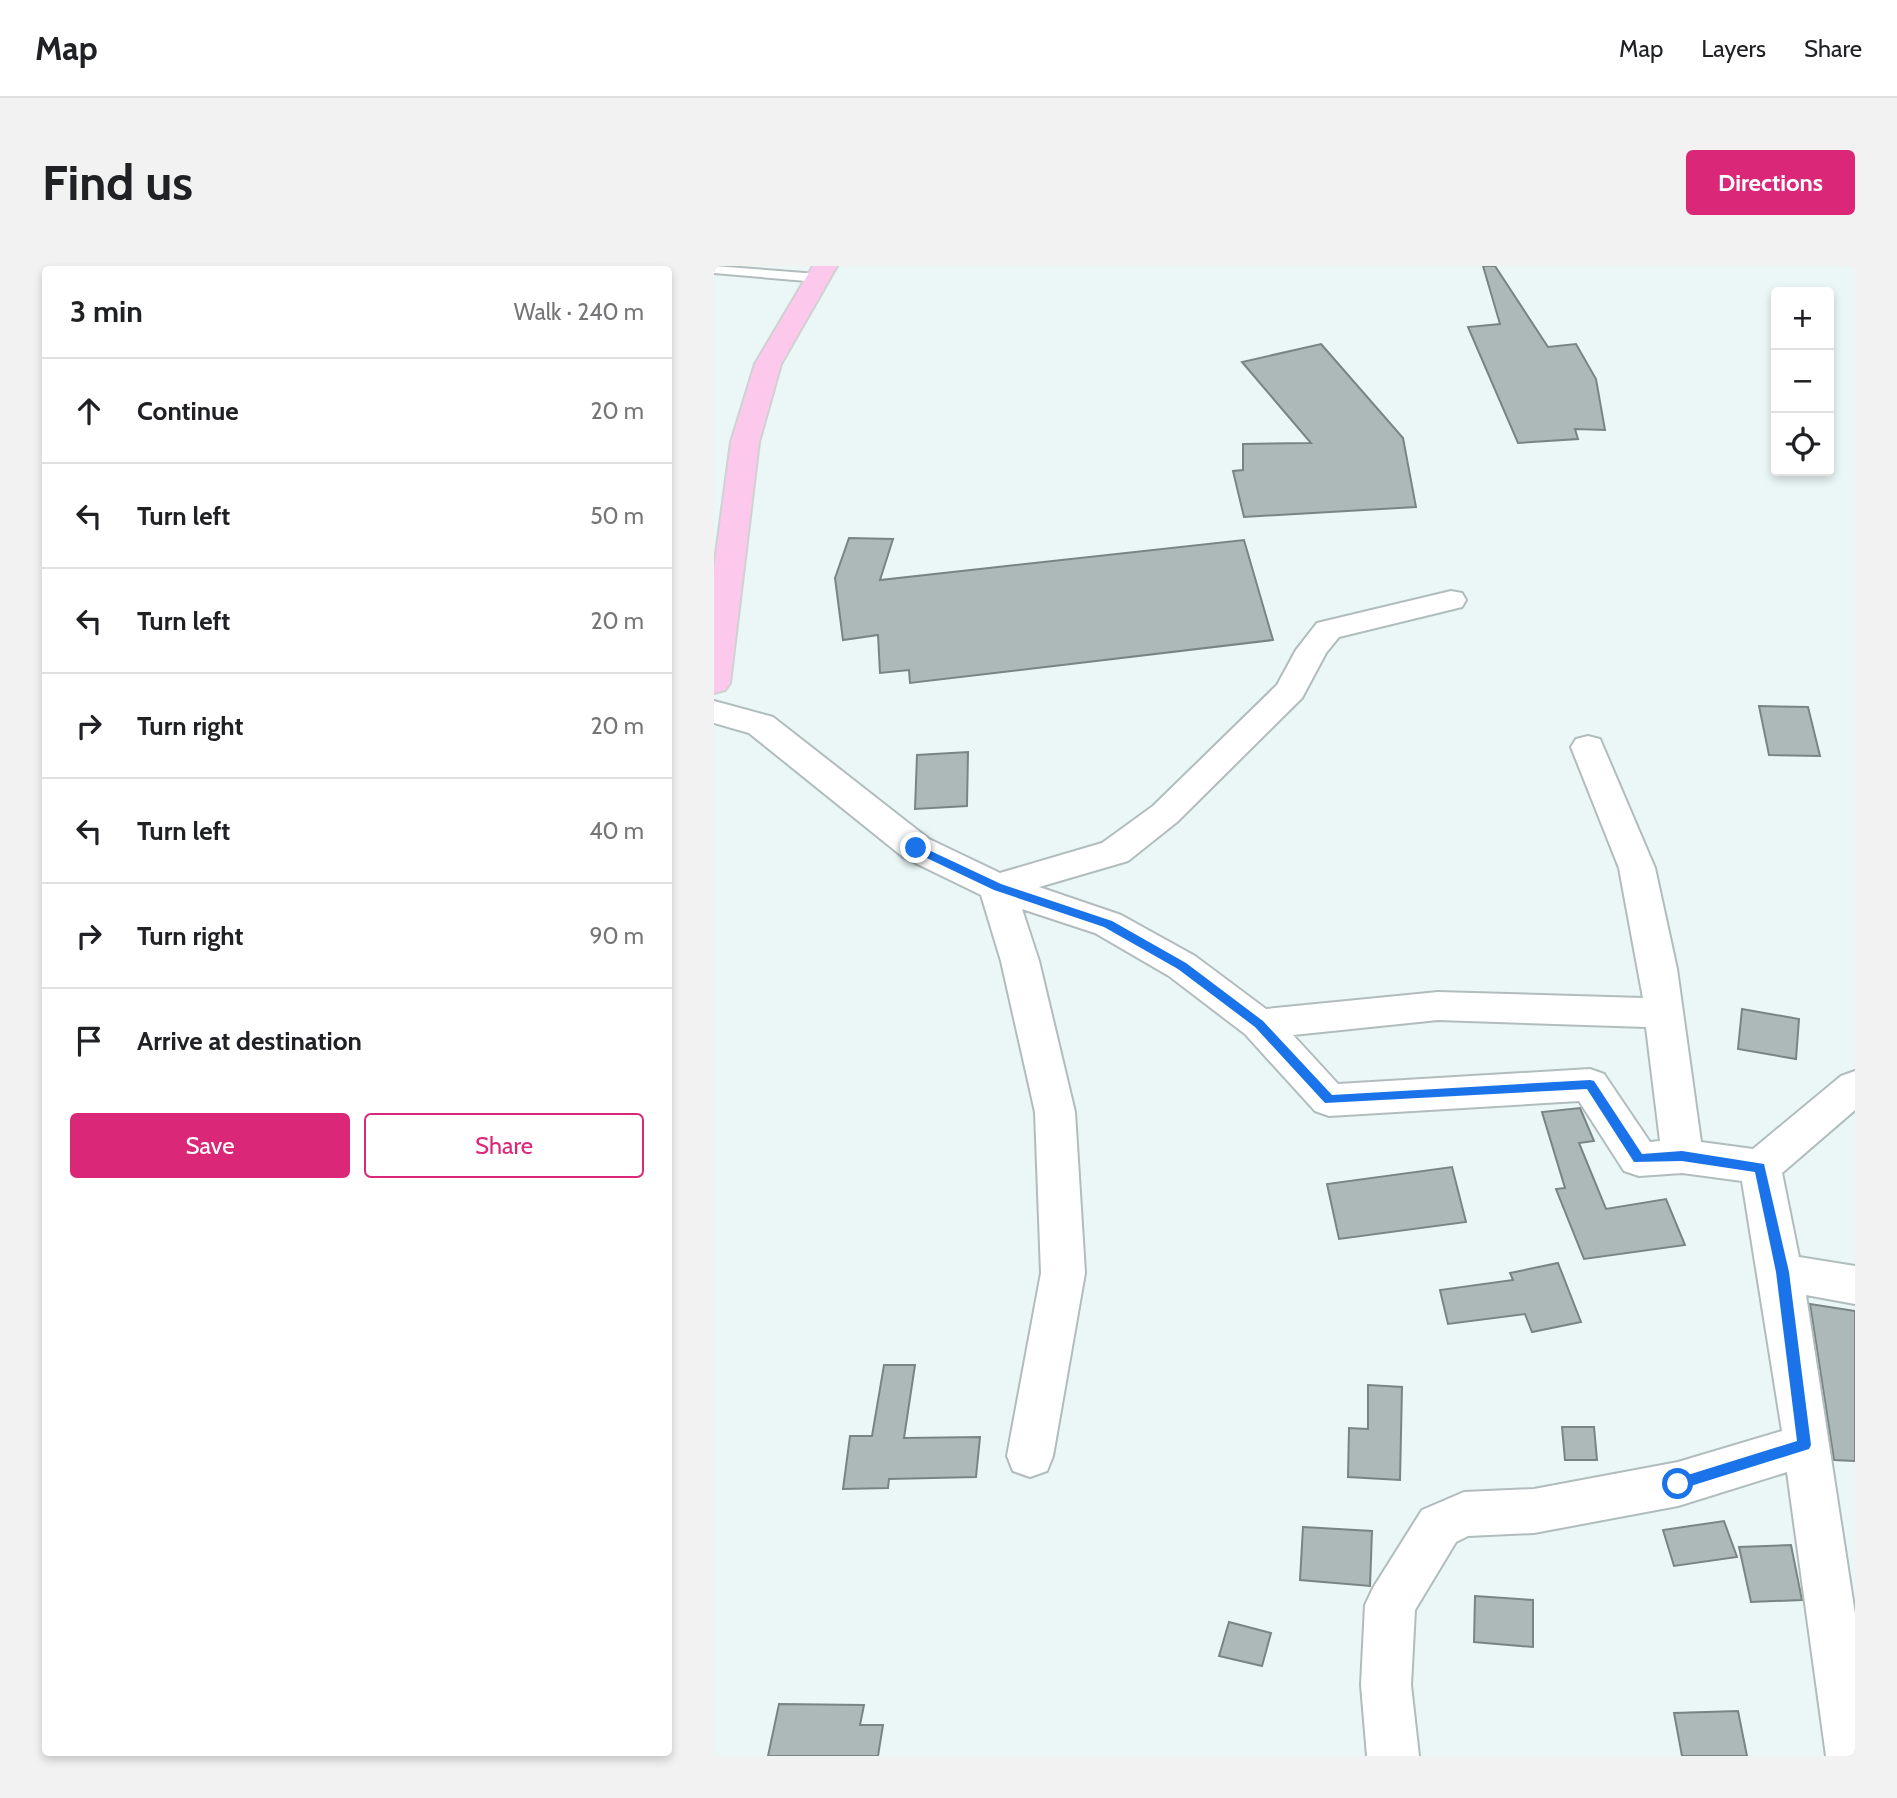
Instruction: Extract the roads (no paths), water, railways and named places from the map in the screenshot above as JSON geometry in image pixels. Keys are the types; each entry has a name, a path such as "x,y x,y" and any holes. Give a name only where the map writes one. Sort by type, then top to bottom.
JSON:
{"main road":[{"path":"714,683 724,624 736,496 745,442 768,364 822,272"}],"street":[{"path":"997,887 1115,852 1165,814 1290,691 1312,650 1328,630 1451,600"},
{"path":"714,712 761,725 916,848 997,887 1108,924 1182,966 1259,1024 1329,1100 1590,1085 1639,1159 1682,1156 1760,1167 1855,1087"},
{"path":"1588,747 1637,868 1664,1013 1682,1156"},
{"path":"997,887 1020,961 1055,1112 1063,1273 1030,1456"},
{"path":"1259,1024 1438,1006 1664,1013"},
{"path":"1760,1167 1782,1272 1804,1445 1845,1659 1852,1756"},
{"path":"1782,1272 1855,1285"},
{"path":"1393,1756 1386,1685 1390,1605 1439,1526 1464,1514 1534,1511 1678,1484 1804,1445"}],"lane":[{"path":"714,269 822,272"}]}
